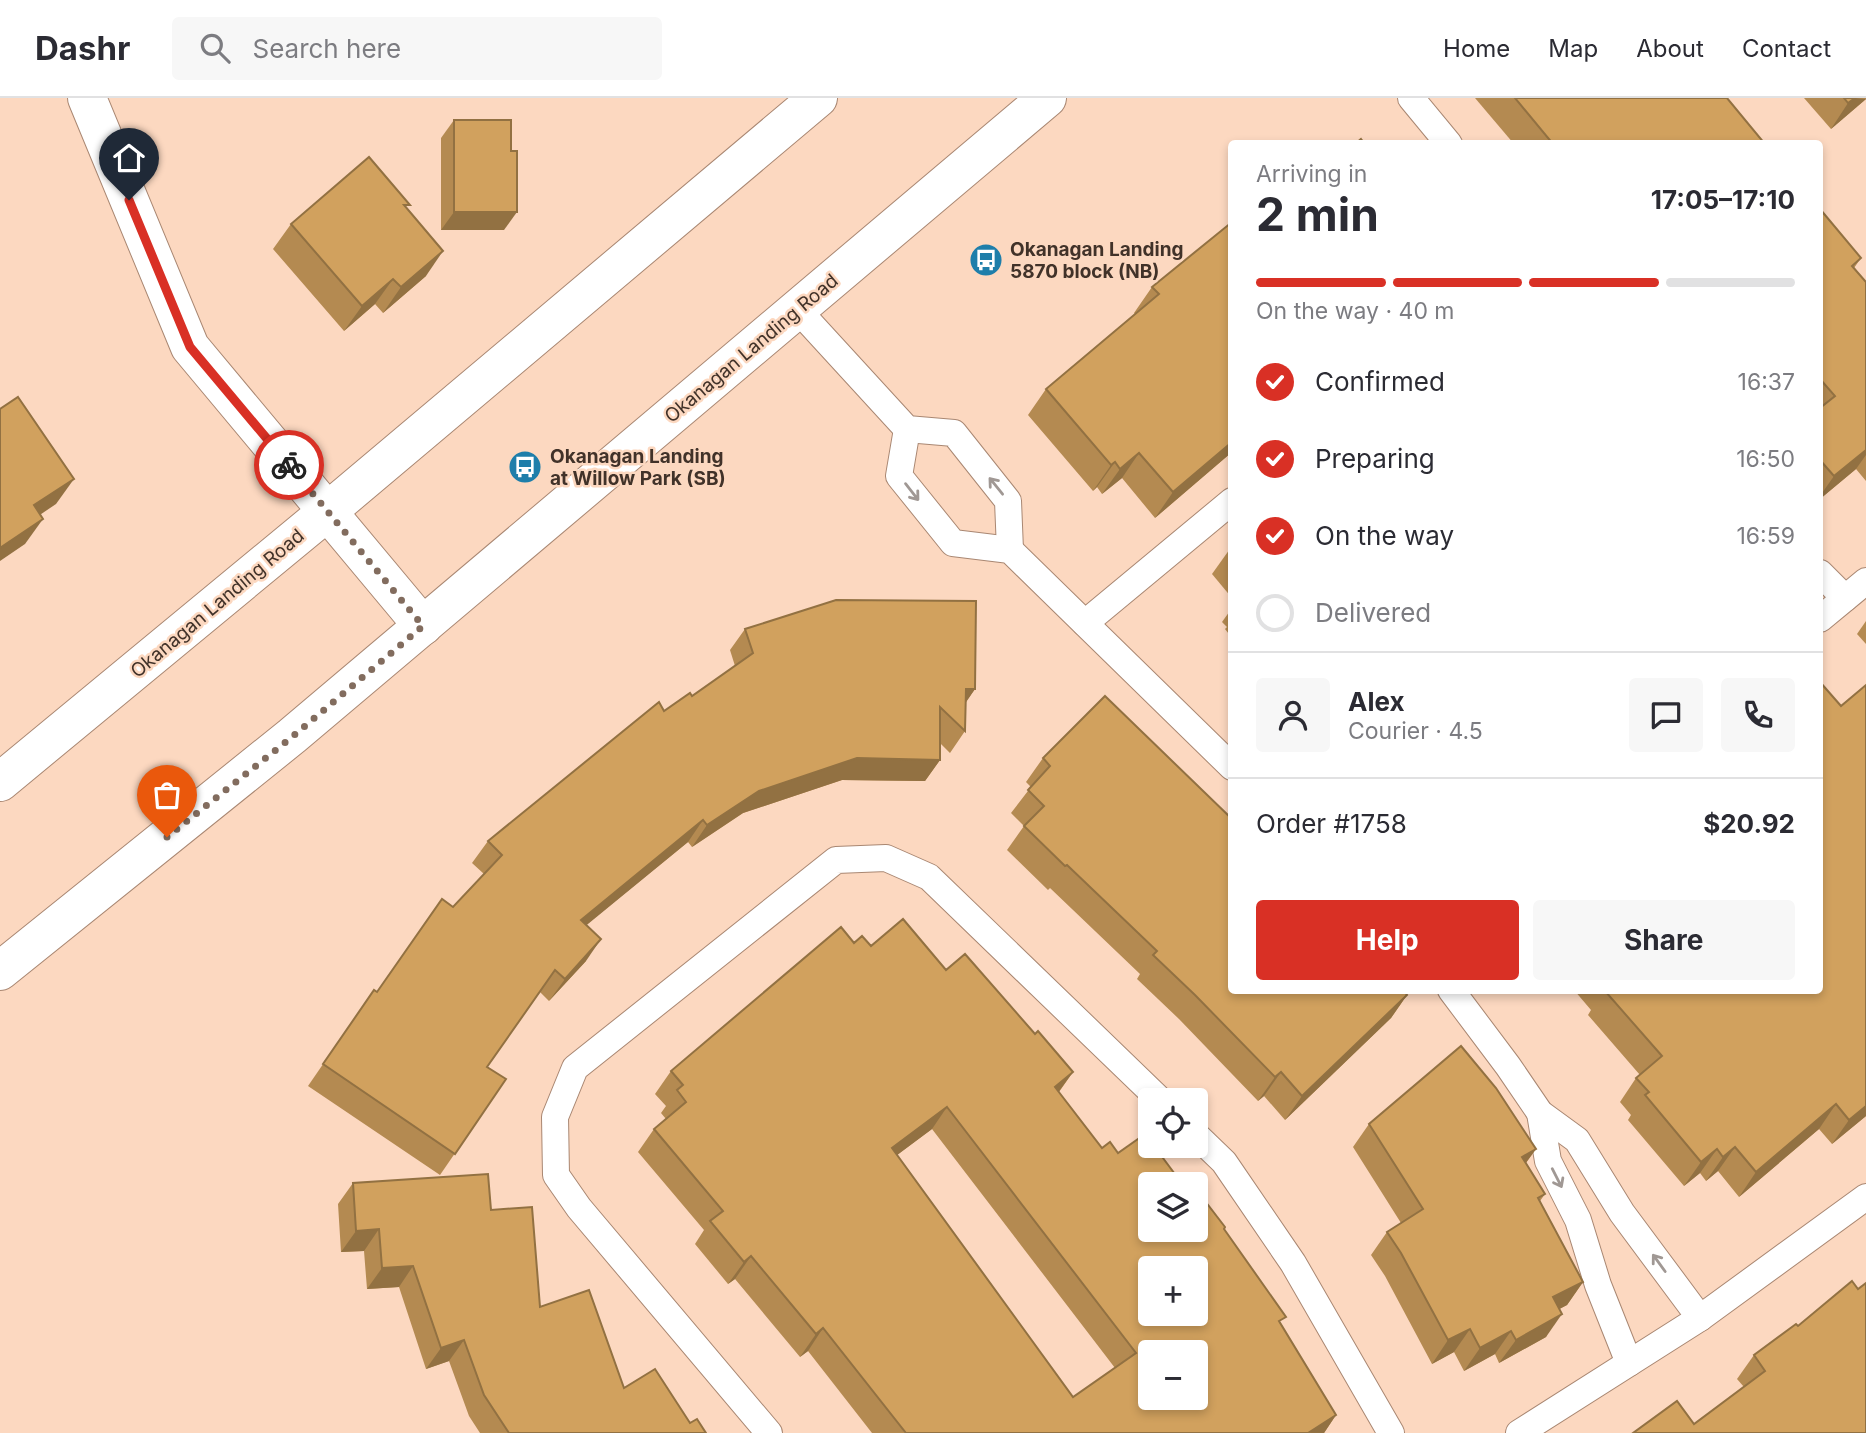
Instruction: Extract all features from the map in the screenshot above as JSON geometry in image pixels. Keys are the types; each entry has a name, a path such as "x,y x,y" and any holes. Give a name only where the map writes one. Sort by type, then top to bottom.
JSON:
{"street":[{"path":"87,98 190,347 423,626"},
{"name":"Okanagan Landing Road","path":"0,782 328,511 818,98"},
{"name":"Okanagan Landing Road","path":"0,971 292,737 1047,98"}],"lane":[{"path":"1411,98 1446,140"},
{"path":"797,309 907,429 954,433 1008,501 1010,550"},
{"path":"907,429 899,476 953,543 1010,550 1228,763"},
{"path":"1085,622 1228,504"},
{"path":"1823,576 1845,598"},
{"path":"1823,616 1866,581"},
{"path":"769,1433 579,1208 556,1175 555,1117 575,1068 836,860 886,858 929,877 1148,1088"},
{"path":"1454,994 1541,1113 1577,1140 1622,1213 1700,1318"},
{"path":"1541,1113 1548,1161 1578,1220 1598,1285 1629,1363"},
{"path":"1208,1147 1224,1162 1293,1263 1391,1433"},
{"path":"1519,1433 1700,1318 1866,1198"}],"building":[{"path":"1515,98 1727,98 1762,140 1550,140"},
{"path":"454,120 511,120 511,151 517,151 517,212 454,212"},
{"path":"369,157 410,205 404,205 443,251 401,287 393,279 362,306 291,224"},
{"path":"1823,213 1861,258 1852,266 1866,282 1866,450 1834,476 1823,463 1823,406 1835,396 1823,382"},
{"path":"1228,225 1228,445 1173,492 1139,453 1120,469 1115,462 1111,465 1046,389 1159,294 1152,287"},
{"path":"18,397 74,479 34,505 43,519 0,548 0,409"},
{"path":"836,600 976,601 975,689 966,689 965,731 940,707 940,760 857,758 759,791 707,825 703,820 581,920 601,939 565,979 555,970 487,1067 506,1079 455,1154 323,1064 442,899 453,907 502,855 488,841 659,702 664,711 690,693 692,696 753,653 745,629"},
{"path":"1823,685 1841,706 1866,685 1866,1106 1849,1120 1836,1104 1756,1172 1735,1147 1723,1157 1717,1149 1701,1162 1645,1095 1649,1092 1636,1078 1662,1056 1608,994 1823,994"},
{"path":"1105,696 1228,815 1228,994 1407,995 1302,1096 1281,1072 1275,1077 1153,955 1157,951 1024,826 1044,806 1028,790 1050,766 1043,758"},
{"path":"903,919 946,970 965,954 1035,1034 1038,1031 1073,1072 1055,1087 1102,1148 1110,1142 1118,1153 1138,1139 1138,1158 1163,1158 1173,1172 1138,1172 1138,1242 1208,1242 1208,1205 1286,1317 1279,1321 1336,1415 1308,1433 906,1433 823,1328 816,1334 751,1256 744,1262 710,1221 723,1211 654,1129 686,1102 677,1090 683,1085 671,1071 841,927 854,943 862,936 871,946","holes":["947,1107 1136,1353 1073,1397 892,1148"]},
{"path":"1461,1046 1496,1088 1536,1149 1522,1157 1545,1194 1538,1198 1583,1282 1553,1297 1562,1314 1516,1340 1511,1331 1480,1348 1470,1329 1448,1340 1387,1232 1423,1209 1369,1124"},
{"path":"488,1174 491,1210 532,1207 540,1307 589,1290 624,1388 655,1369 690,1423 697,1419 706,1433 509,1433 484,1395 464,1340 441,1348 413,1266 382,1268 379,1229 356,1231 353,1183"},
{"path":"1852,1281 1858,1289 1866,1283 1866,1433 1633,1433 1677,1401 1694,1424 1765,1371 1754,1355 1796,1324 1798,1326"}],"way so far":[{"path":"167,837 292,737 423,626 289,465"}],"place":[{"name":"Okanagan Landing 5870 block (NB)","path":"986,260"},
{"name":"Okanagan Landing at Willow Park (SB)","path":"525,467"}],"route":[{"path":"129,200 190,347 289,465"}]}
